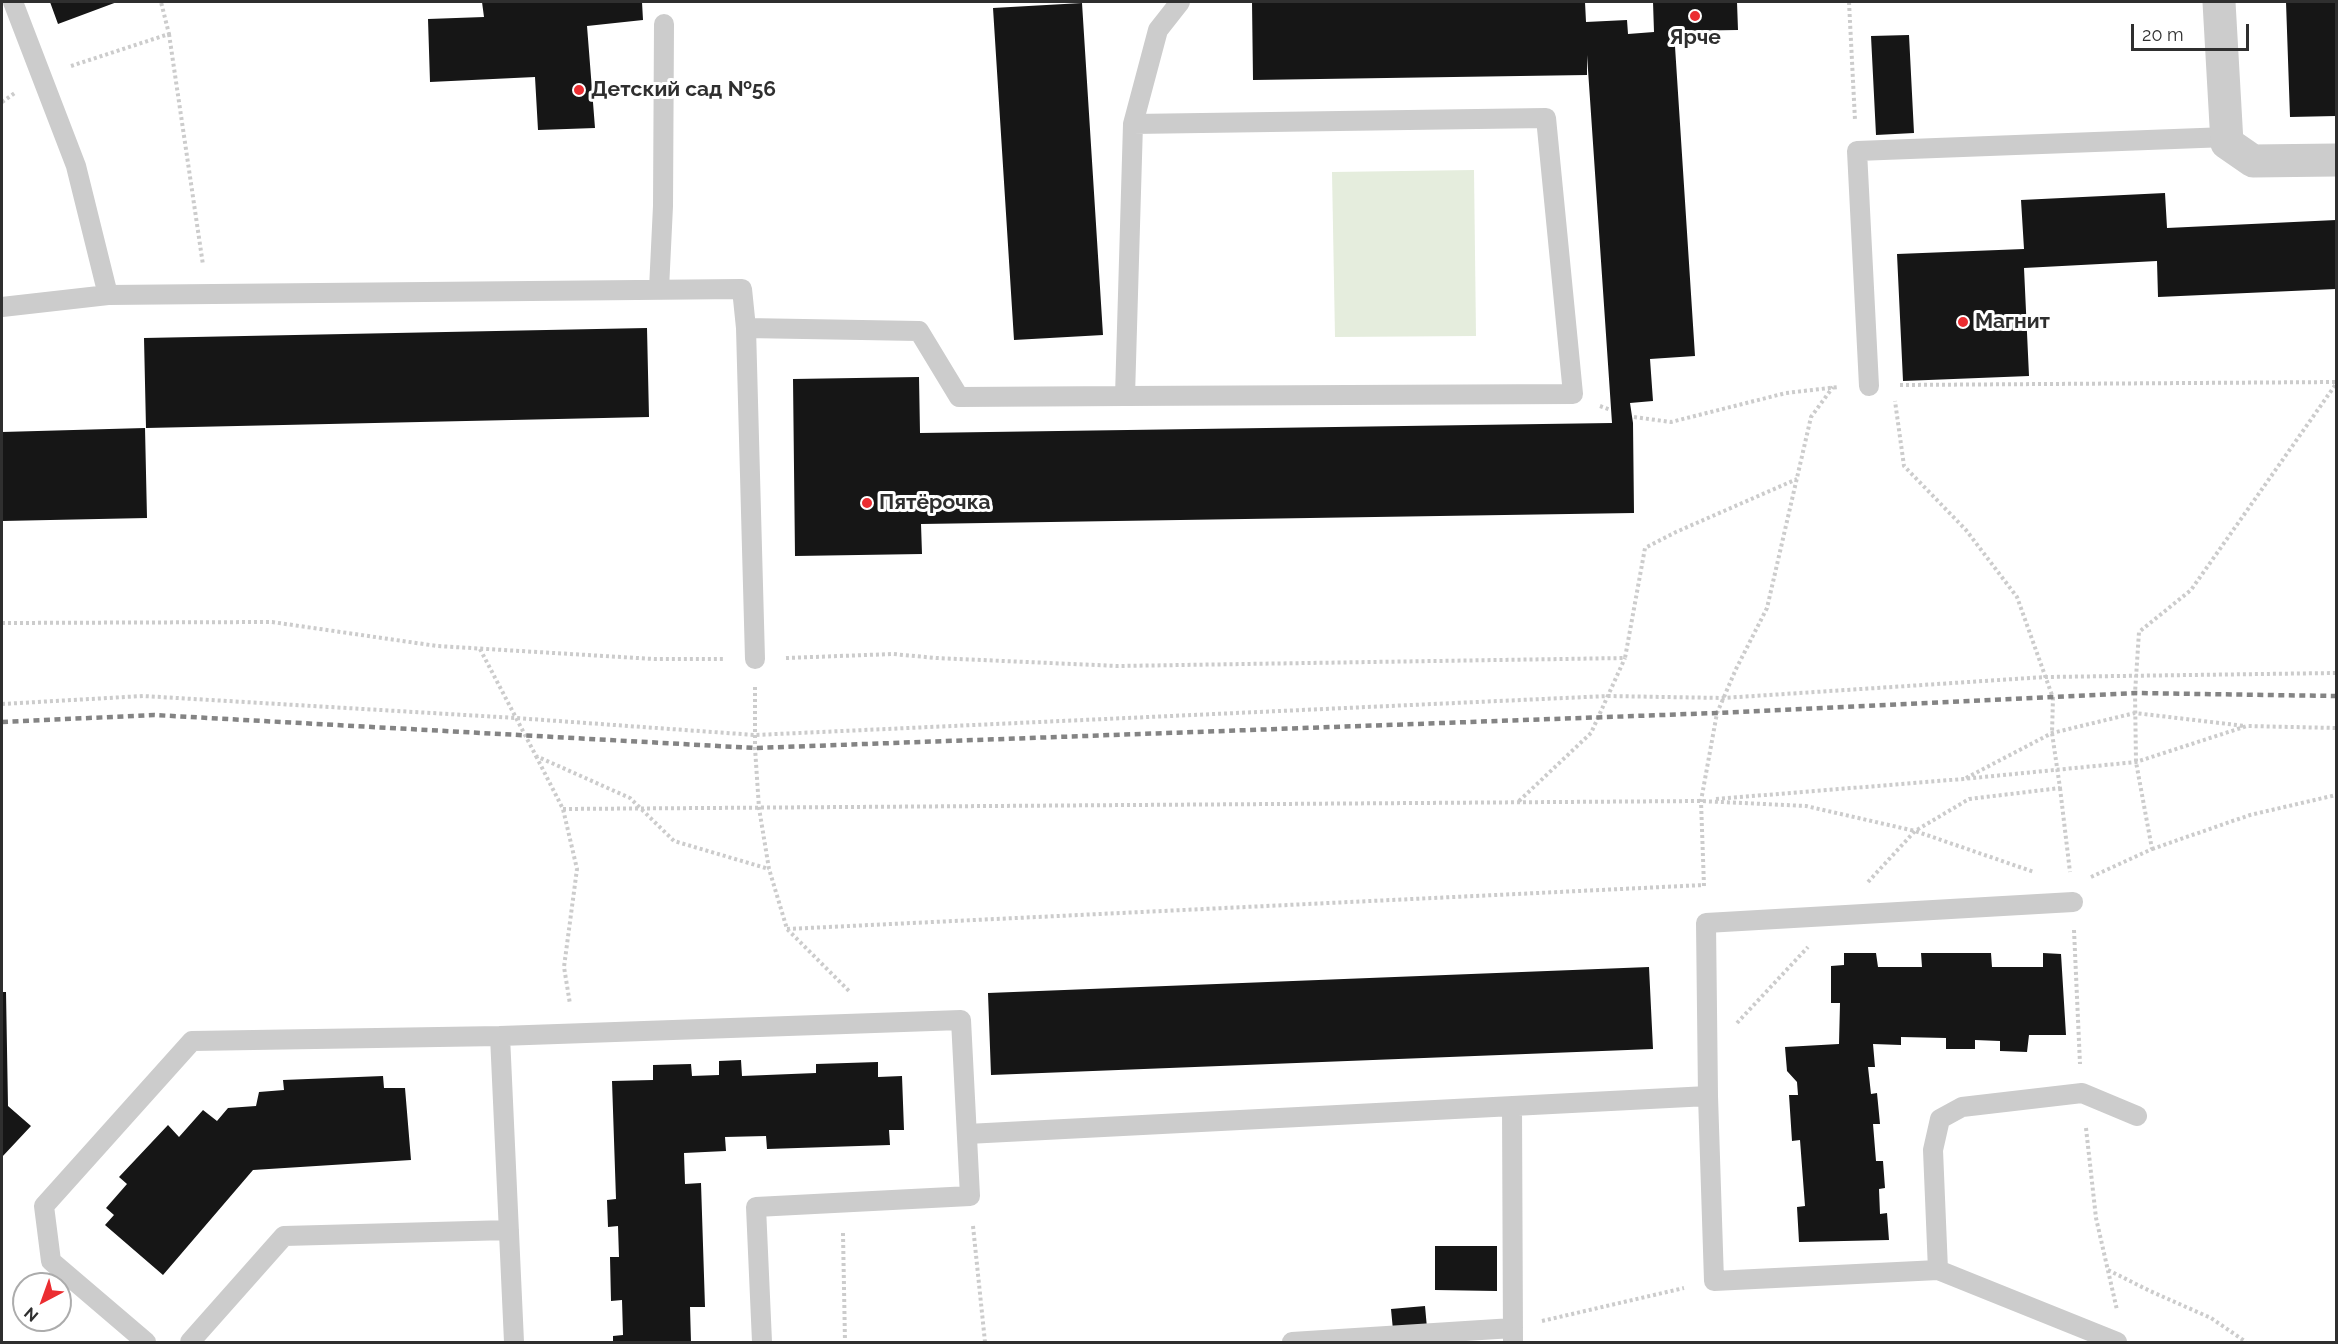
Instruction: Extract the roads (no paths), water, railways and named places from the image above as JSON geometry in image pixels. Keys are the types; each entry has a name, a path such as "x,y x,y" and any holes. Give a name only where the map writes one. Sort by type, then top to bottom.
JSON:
{"street":[{"path":"2219,2 2227,143 2253,161 2337,160"}],"lane":[{"path":"13,2 76,166 108,295"},
{"path":"1125,396 1133,124 1158,30 1180,2"},
{"path":"659,289 663,206 664,24"},
{"path":"746,328 919,331 959,397 1573,394 1546,118 1133,124"},
{"path":"1869,386 1857,151 2227,137"},
{"path":"2,307 108,295 742,288 746,328 755,659"},
{"path":"2073,902 1706,923 1708,1096 1714,1281 1938,1270 2117,1342"},
{"path":"146,1342 51,1261 44,1206 192,1041 575,1033 961,1020 970,1196 756,1207 762,1342"},
{"path":"500,1035 514,1342"},
{"path":"1938,1270 1933,1150 1940,1119 1962,1107 2082,1093 2137,1116"},
{"path":"967,1134 1708,1096"},
{"path":"1292,1342 1513,1335 1512,1106"},
{"path":"190,1342 285,1236 509,1230"}],"railway":[{"path":"2,722 154,715 755,748 1717,713 2135,693 2336,696"}],"place":[{"name":"Ярче","path":"1695,16"},
{"name":"Детский сад №56","path":"579,90"},
{"name":"Магнит","path":"1963,322"},
{"name":"Пятёрочка","path":"867,503"}]}
